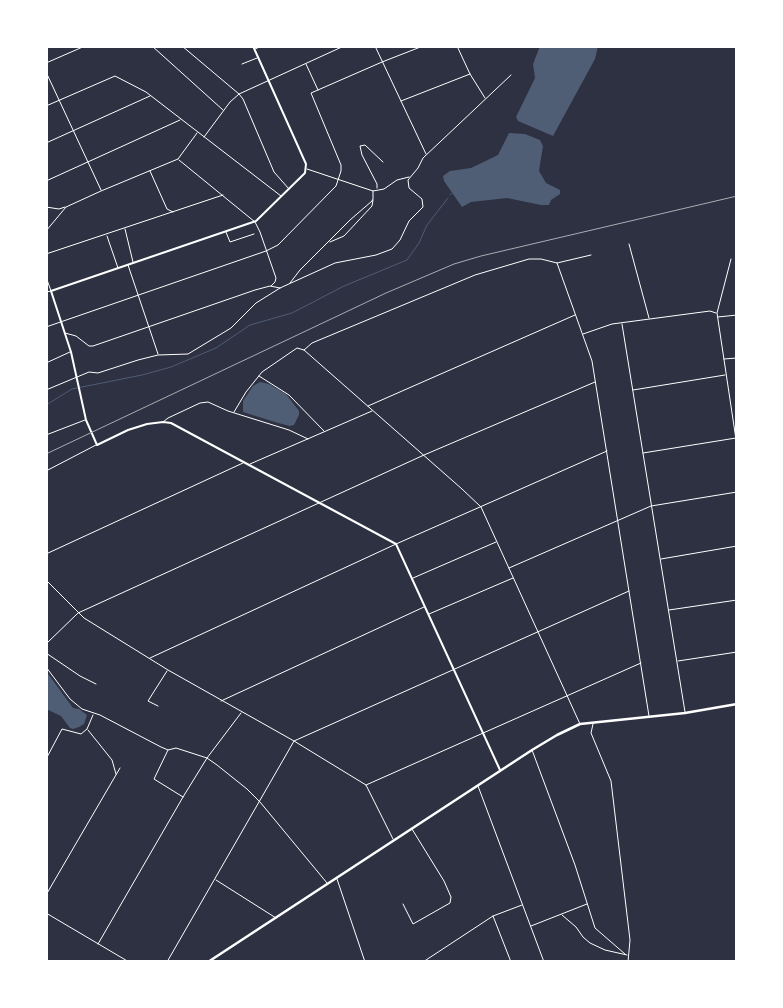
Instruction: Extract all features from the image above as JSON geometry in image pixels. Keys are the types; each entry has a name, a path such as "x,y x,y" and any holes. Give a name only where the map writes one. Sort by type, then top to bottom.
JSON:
{"highway":[{"path":"208,962 500,770 557,735 580,724 649,717 737,704"}],"street":[{"path":"46,63 85,46"},
{"path":"152,46 224,110"},
{"path":"182,46 243,99 274,172 289,189"},
{"path":"46,292 254,222 305,173 306,164 253,46"},
{"path":"254,50 262,46"},
{"path":"204,138 224,110 239,94 344,46"},
{"path":"375,46 426,154"},
{"path":"46,326 266,251 278,245 336,186 339,179 341,165 310,94 423,46"},
{"path":"457,46 470,74 486,98"},
{"path":"242,64 258,58"},
{"path":"306,64 318,90"},
{"path":"46,72 101,190"},
{"path":"400,102 470,74"},
{"path":"46,390 88,372 98,373 158,355 188,354 197,350 214,336 231,328 256,303 280,288 335,263 376,255 392,249 400,240 409,221 423,207 423,201 408,186 410,177 426,154 511,75"},
{"path":"46,106 113,76 150,96 281,197"},
{"path":"46,143 150,96"},
{"path":"46,181 181,120"},
{"path":"46,207 59,209 66,207 101,190 178,159 198,133"},
{"path":"377,189 377,184 362,155 360,146 365,145 383,162"},
{"path":"65,332 76,336 89,346 93,346 270,286 276,280 254,222 223,194 178,159"},
{"path":"307,168 373,191 384,189 397,180 410,177"},
{"path":"150,170 167,210 174,212"},
{"path":"329,242 344,236 372,206 373,191"},
{"path":"46,254 107,235 223,194"},
{"path":"289,284 300,270 373,200"},
{"path":"46,231 66,207"},
{"path":"125,228 133,262"},
{"path":"226,232 230,242 254,234"},
{"path":"107,235 118,268"},
{"path":"630,244 649,320"},
{"path":"304,350 312,343 475,275 529,259 541,259 558,263 591,255"},
{"path":"731,259 717,317 737,446"},
{"path":"558,263 592,361 649,717"},
{"path":"128,265 158,355"},
{"path":"46,277 71,352 86,420 96,445"},
{"path":"270,286 280,288"},
{"path":"582,334 612,324 710,311 717,313"},
{"path":"368,406 576,314"},
{"path":"717,317 737,315"},
{"path":"622,324 686,712"},
{"path":"234,412 246,392 262,372 297,348 304,350 424,455 481,507 580,724"},
{"path":"46,364 71,352"},
{"path":"723,359 737,358"},
{"path":"632,390 726,375"},
{"path":"259,376 290,395 324,432"},
{"path":"46,644 78,613 424,455 595,382"},
{"path":"163,422 200,403 208,402 289,430 308,439"},
{"path":"249,465 372,410"},
{"path":"46,435 86,420"},
{"path":"46,471 128,430 146,424 163,422 179,427 396,544 500,770"},
{"path":"643,453 736,438"},
{"path":"150,658 396,544 607,451"},
{"path":"46,554 244,462"},
{"path":"509,568 651,506 737,492"},
{"path":"412,579 497,541"},
{"path":"660,559 737,546"},
{"path":"428,615 513,578"},
{"path":"46,580 84,618 168,670 294,741 366,785 394,840"},
{"path":"167,962 294,741 629,591"},
{"path":"668,610 737,600"},
{"path":"221,701 425,607"},
{"path":"677,661 737,652"},
{"path":"46,653 80,676 96,684"},
{"path":"366,785 641,663"},
{"path":"46,667 70,699 82,708 93,714 100,715 168,750 176,748 207,758 247,789 260,802 327,884"},
{"path":"158,706 148,701 168,670"},
{"path":"98,944 207,758 241,712"},
{"path":"46,759 62,729 81,734 87,729 93,714"},
{"path":"593,722 591,733 611,781 630,940 628,962"},
{"path":"87,729 112,760 116,775"},
{"path":"168,750 154,779 183,797"},
{"path":"532,750 575,865 595,928 624,954"},
{"path":"46,895 120,768"},
{"path":"478,785 544,962"},
{"path":"403,904 412,924 450,903 451,897 444,881 411,828"},
{"path":"336,878 365,962"},
{"path":"215,879 276,918"},
{"path":"530,926 587,904"},
{"path":"422,962 493,916 522,905"},
{"path":"46,913 129,962"},
{"path":"562,915 576,926 583,937 590,943 605,950 628,956"},
{"path":"493,916 511,962"}],"water":[{"path":"540,46 598,46 595,59 553,136 518,121 516,117 535,78 533,64"},
{"path":"509,133 525,134 540,140 543,146 539,171 546,183 560,190 560,194 551,200 549,205 507,198 471,202 462,207 444,181 443,176 450,171 471,168 498,155"},
{"path":"260,382 269,384 286,394 299,411 294,425 278,423 243,412 243,401 253,386"},
{"path":"46,671 73,708 79,709 87,715 84,724 73,729 70,728 61,716 46,709"}],"waterway":[{"path":"46,405 72,389 142,375 171,367 216,348 250,325 292,313 344,286 407,260 419,243 427,225 448,198"}],"railway":[{"path":"46,454 386,293 454,264 737,196"}]}
